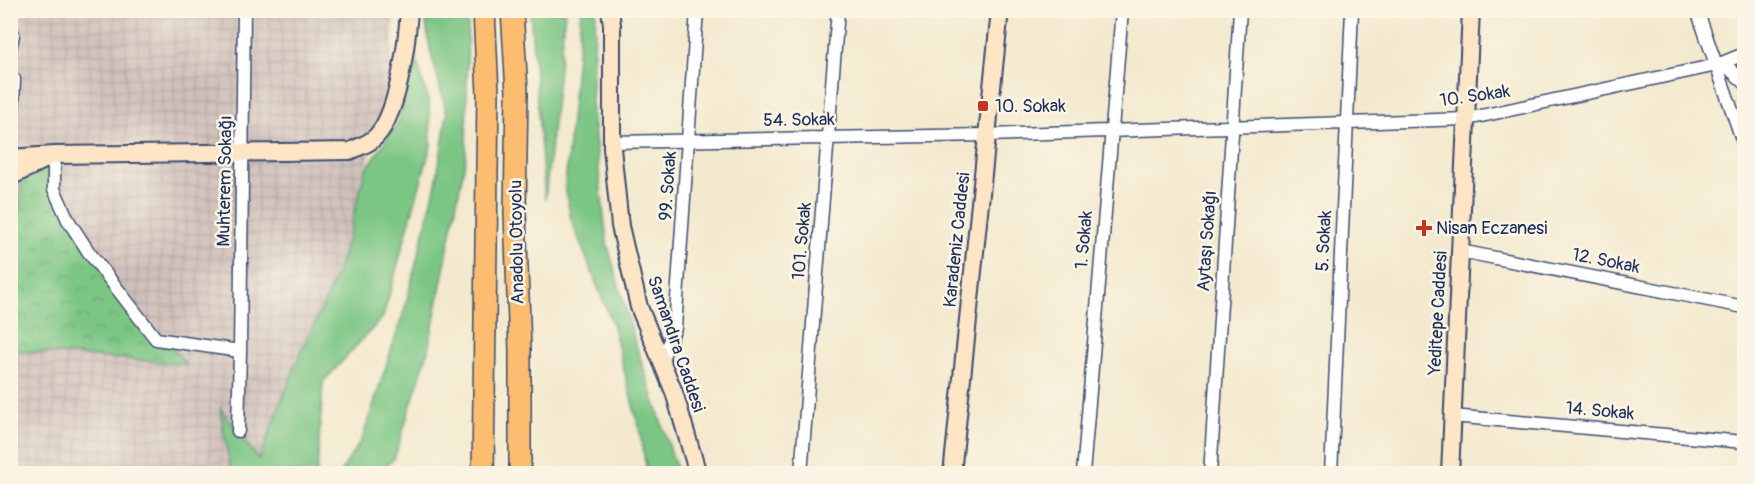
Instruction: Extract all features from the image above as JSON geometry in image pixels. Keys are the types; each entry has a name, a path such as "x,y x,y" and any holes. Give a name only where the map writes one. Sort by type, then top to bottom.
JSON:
{"highway":[{"name":"Anadolu Otoyolu","path":"483,474 488,94 484,10"},
{"name":"Anadolu Otoyolu","path":"512,10 517,92 515,213 520,350 520,474"}],"street":[{"name":"Muhterem Sokağı","path":"238,431 244,153 244,10"},
{"path":"12,158 54,155 351,151 373,139 390,114 407,44 409,10"},
{"name":"Samandıra Caddesi","path":"610,10 612,142 620,226 639,307 674,392 698,474"},
{"name":"99. Sokak","path":"661,361 675,328 698,10"},
{"name":"101. Sokak","path":"801,474 838,10"},
{"name":"Karadeniz Caddesi","path":"952,474 1000,10"},
{"name":"1. Sokak","path":"1083,474 1122,10"},
{"name":"Aytaşı Sokağı","path":"1210,474 1240,10"},
{"name":"5. Sokak","path":"1331,474 1352,10"},
{"name":"Yeditepe Caddesi","path":"1450,474 1472,10"},
{"path":"1697,10 1720,64 1744,145"},
{"path":"10,26 13,35 10,49"},
{"name":"10. Sokak","path":"987,135 1467,119 1720,64 1744,54"},
{"path":"1720,64 1744,82"},
{"path":"10,75 14,80 10,188"},
{"name":"54. Sokak","path":"612,142 987,135"},
{"path":"11,177 54,155"},
{"path":"54,155 54,189 68,220 88,251 156,339 240,351"},
{"name":"12. Sokak","path":"1460,251 1744,307"},
{"name":"14. Sokak","path":"1452,416 1744,442"}],"shaded area":[{"path":"10,11 394,11 390,100 365,171 343,257 327,298 302,349 259,461 222,409 231,472 237,473 11,473"}],"green space":[{"path":"432,11 468,11 466,156 428,351 394,459 375,473 340,473 363,437 404,311 436,184 447,114 430,49 426,23"},
{"path":"530,11 565,11 545,200"},
{"path":"581,11 596,11 591,102 607,243 635,342 678,473 647,473 640,433 612,323 571,219 565,187"},
{"path":"413,47 429,104 431,145 383,317 323,382 317,473 231,473 220,408 259,460 302,349 327,298 343,257 365,171 399,121"},
{"path":"50,162 51,191 154,343 172,348 186,364 11,350 11,307 22,179"}],"place":[{"name":"10. Sokak","path":"983,106"},
{"name":"Nisan Eczanesi","path":"1424,228"}]}
